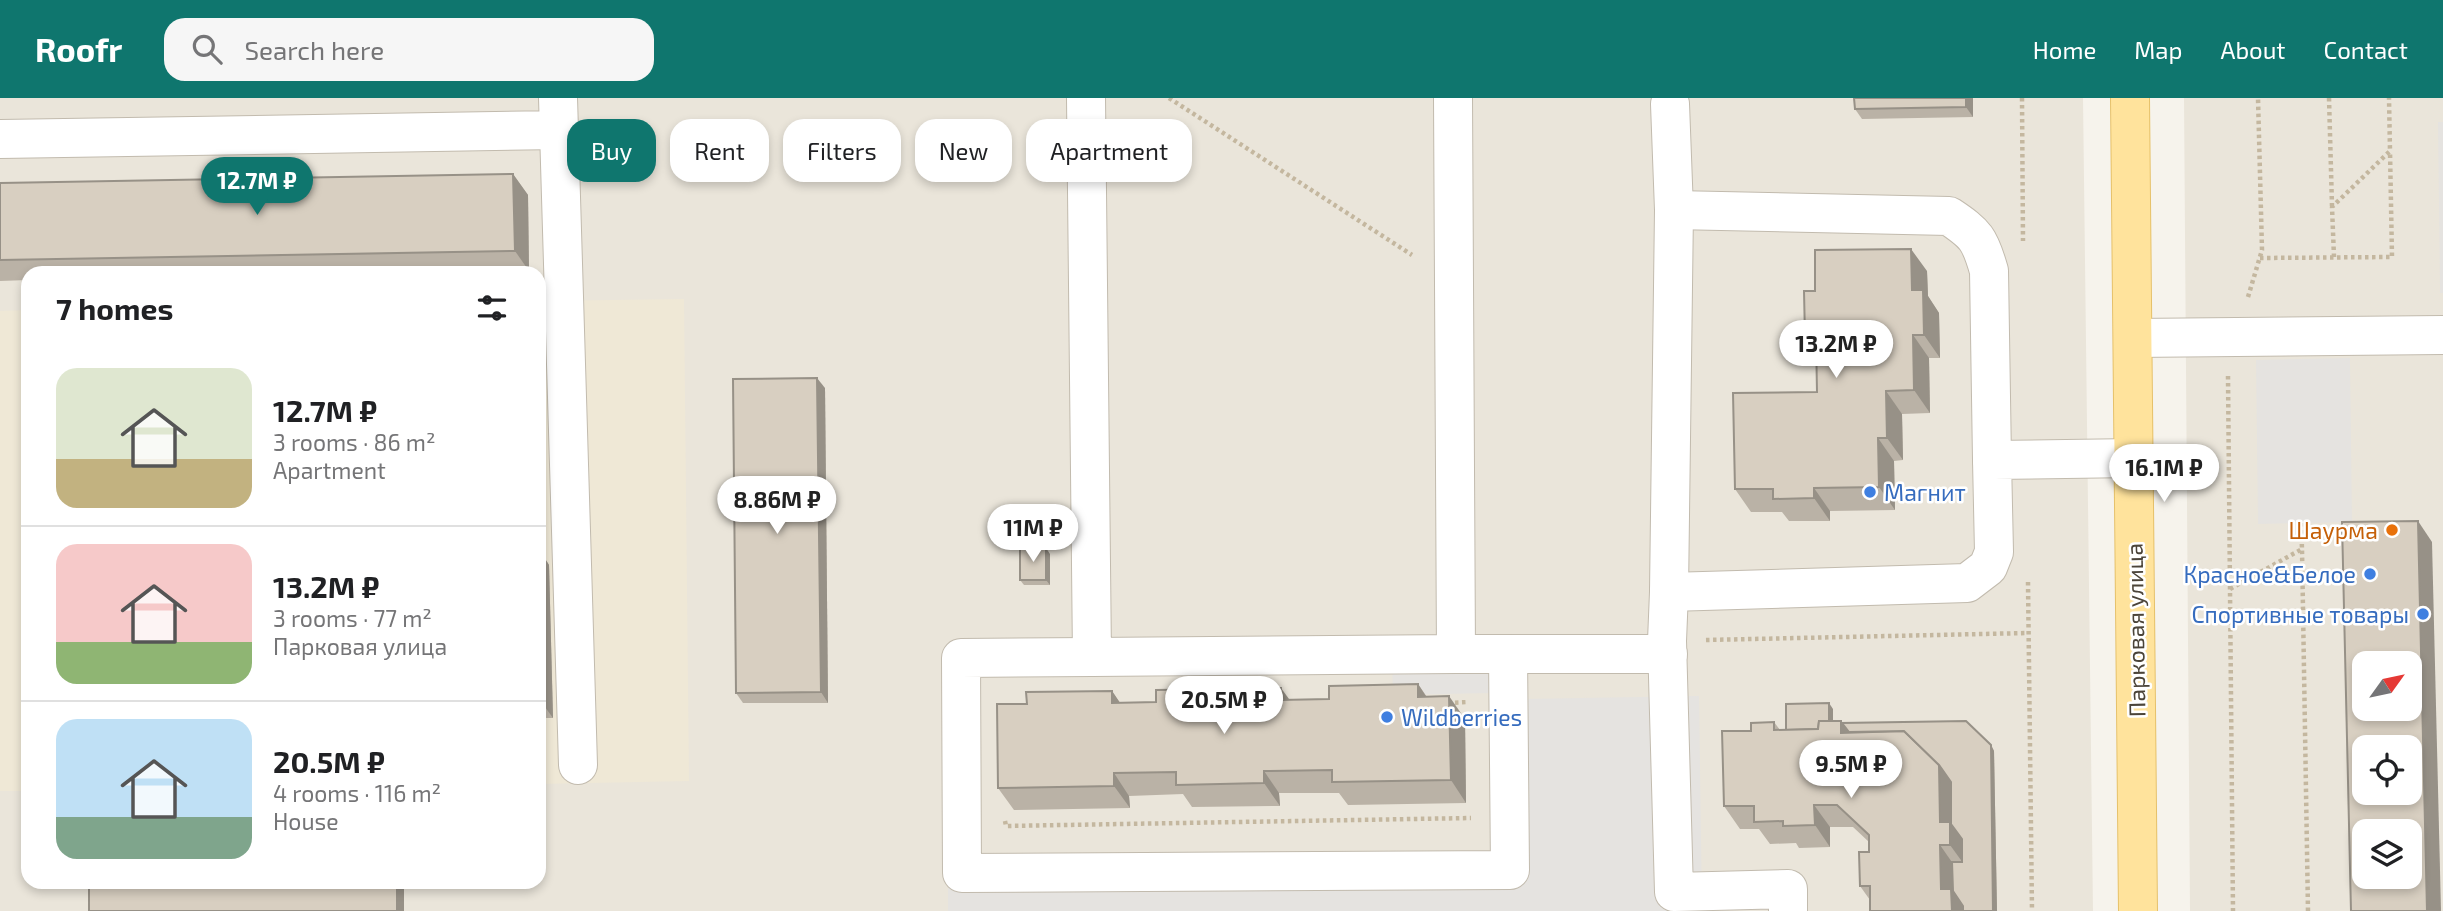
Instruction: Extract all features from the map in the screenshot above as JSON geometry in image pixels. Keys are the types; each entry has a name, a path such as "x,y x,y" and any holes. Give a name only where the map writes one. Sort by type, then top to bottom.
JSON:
{"main road":[{"name":"Парковая улица","path":"2130,98 2138,911"}],"lane":[{"path":"1086,98 1092,657"},
{"path":"1452,98 1456,654"},
{"path":"1670,104 1674,210 1667,647 1674,892 1788,889 1788,911"},
{"path":"0,138 559,114 578,765"},
{"path":"1669,592 1967,583 1988,567 1994,552 1989,271 1985,255 1973,232 1949,216 1674,210"},
{"path":"2133,338 2237,337 2304,348 2443,335"},
{"path":"1992,460 2134,458"},
{"path":"1508,654 1510,870 962,873 961,658 1508,654 1667,647"}],"path":[{"path":"1169,98 1418,258"},
{"path":"2233,911 2228,367 2262,250 2258,98"},
{"path":"2329,98 2334,257"},
{"path":"2260,258 2392,257 2389,98"},
{"path":"2332,207 2390,150"},
{"path":"2301,523 2308,911"},
{"path":"2230,589 2302,549"},
{"path":"1667,647 2028,633"},
{"path":"1436,703 1475,702"},
{"path":"1005,814 1006,826 1477,818"}],"shaded area":[{"path":"0,98 2083,98 2093,911 0,911"},
{"path":"2184,98 2443,98 2443,911 2190,911"},
{"path":"2438,122 2443,122 2443,293 2440,293"},
{"path":"684,299 689,781 546,784 546,301"},
{"path":"21,310 21,791 0,791 0,311"},
{"path":"2350,358 2352,522 2258,524 2256,360"},
{"path":"1490,661 1491,693 1393,695 1392,663"},
{"path":"1699,696 1702,911 948,911 948,885 1525,882 1523,699"}],"building":[{"path":"1854,98 1966,98 1966,107 1855,109"},
{"path":"513,174 515,251 0,260 0,183"},
{"path":"1911,249 1912,290 1923,290 1924,335 1913,335 1914,390 1886,391 1887,438 1878,438 1879,487 1814,488 1814,498 1773,499 1773,489 1735,489 1733,393 1817,392 1816,337 1805,337 1804,291 1815,291 1815,250"},
{"path":"817,378 821,692 736,693 733,379"},
{"path":"2418,521 2421,651 2352,651 2352,721 2422,721 2422,694 2427,911 2351,911 2342,522"},
{"path":"1020,548 1046,548 1046,580 1020,580"},
{"path":"1418,684 1418,697 1449,696 1451,780 1332,782 1332,770 1264,771 1264,783 1176,785 1176,772 1114,773 1114,786 998,788 997,704 1027,704 1026,692 1112,691 1112,703 1156,702 1156,690 1281,688 1281,700 1329,699 1329,686"},
{"path":"1829,703 1829,721 1819,721 1818,729 1786,730 1786,704"},
{"path":"1819,721 1841,721 1841,733 1904,731 1939,765 1940,822 1950,822 1950,845 1940,845 1941,889 1951,889 1952,911 1870,911 1870,886 1860,886 1859,852 1869,852 1869,835 1837,805 1814,805 1815,825 1783,826 1783,821 1754,822 1754,806 1724,806 1722,731 1751,731 1751,723 1774,722 1774,730 1818,729"},
{"path":"1966,721 1991,745 1993,911 1963,911 1963,906 1953,891 1952,862 1962,862 1962,839 1951,824 1951,782 1939,765 1904,731 1849,732 1842,723"},
{"path":"89,889 397,889 397,911 89,911"}],"place":[{"name":"Магнит","path":"1870,492"},
{"name":"Шаурма","path":"2392,530"},
{"name":"Красное&Белое","path":"2370,574"},
{"name":"Спортивные товары","path":"2423,614"},
{"name":"Wildberries","path":"1387,717"}]}
